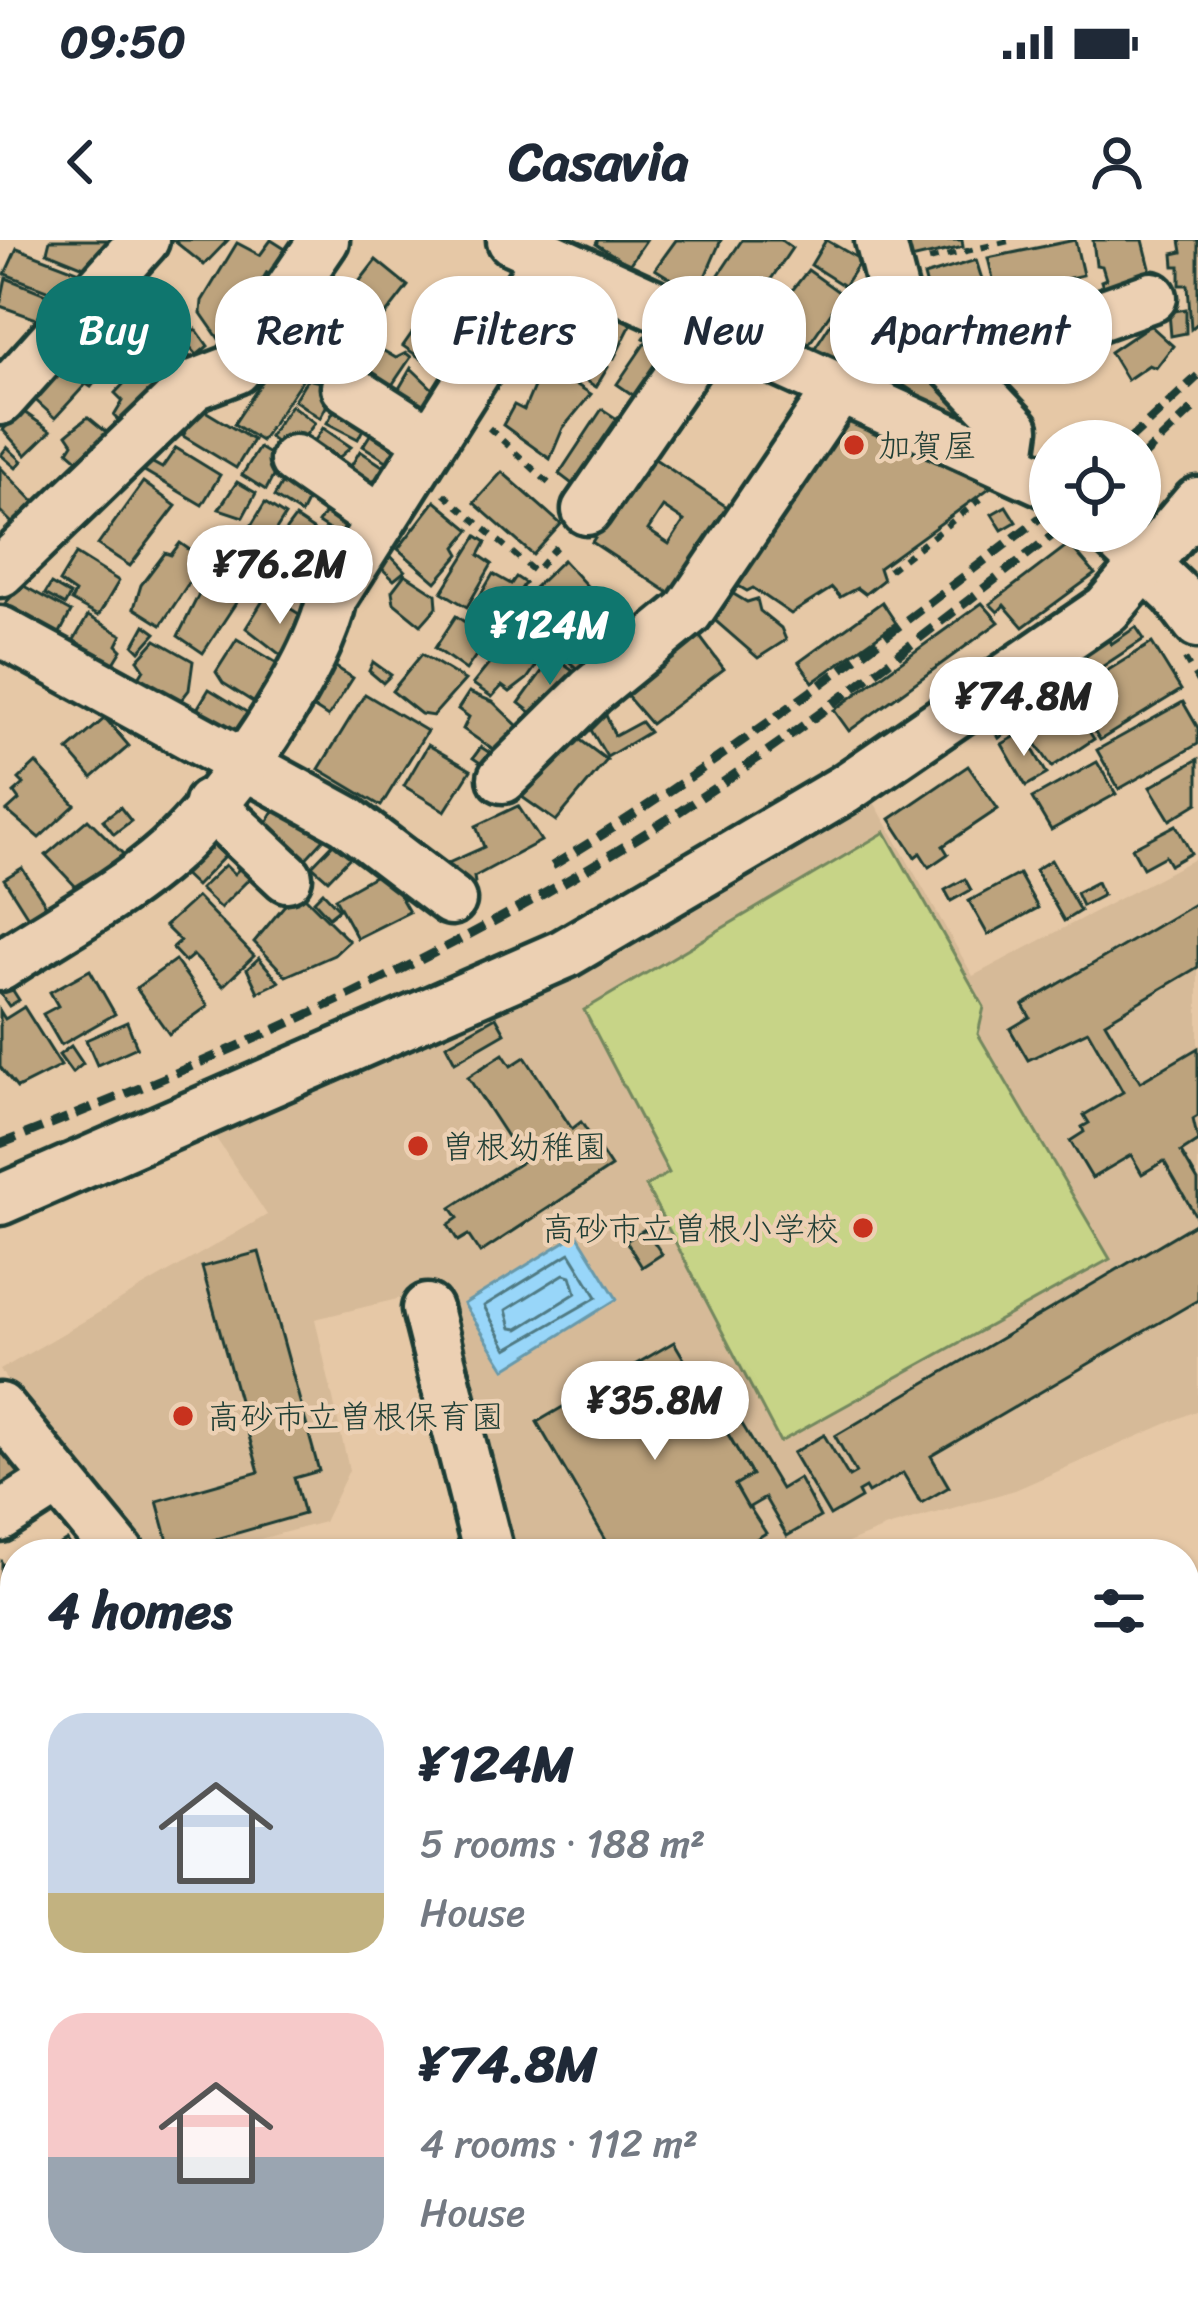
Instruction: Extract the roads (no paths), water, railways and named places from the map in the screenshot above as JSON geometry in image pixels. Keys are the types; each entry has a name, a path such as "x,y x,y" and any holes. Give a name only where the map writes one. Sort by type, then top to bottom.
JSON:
{"street":[{"path":"0,400 144,240"},
{"path":"0,572 194,386 236,369 324,240"},
{"path":"0,966 169,852 243,765 324,636 332,598 459,398 530,249 642,299"},
{"path":"1112,311 1152,297"},
{"path":"806,373 1029,474"},
{"path":"586,510 674,384"},
{"path":"971,384 1014,429 1029,471"},
{"path":"346,387 423,454"},
{"path":"503,778 591,691 688,612 840,388"},
{"path":"295,460 381,520"},
{"path":"0,1200 564,954 845,789 1107,610 1198,502"},
{"path":"1132,552 1198,623"},
{"path":"9,647 346,820 451,900"},
{"path":"209,804 287,877"},
{"path":"427,1309 485,1539"},
{"path":"0,1408 107,1539"},
{"path":"0,1517 58,1480"}],"water":[{"path":"577,1234 617,1299 505,1369 464,1304"}],"railway":[{"path":"1151,420 1198,376"},
{"path":"1161,439 1198,404"},
{"path":"552,866 744,740 1029,526"},
{"path":"0,1144 348,996 597,863 775,746 1031,552"}],"place":[{"name":"加賀屋","path":"854,445"},
{"name":"曽根幼稚園","path":"418,1146"},
{"name":"高砂市立曽根小学校","path":"863,1228"},
{"name":"高砂市立曽根保育園","path":"183,1416"}]}
